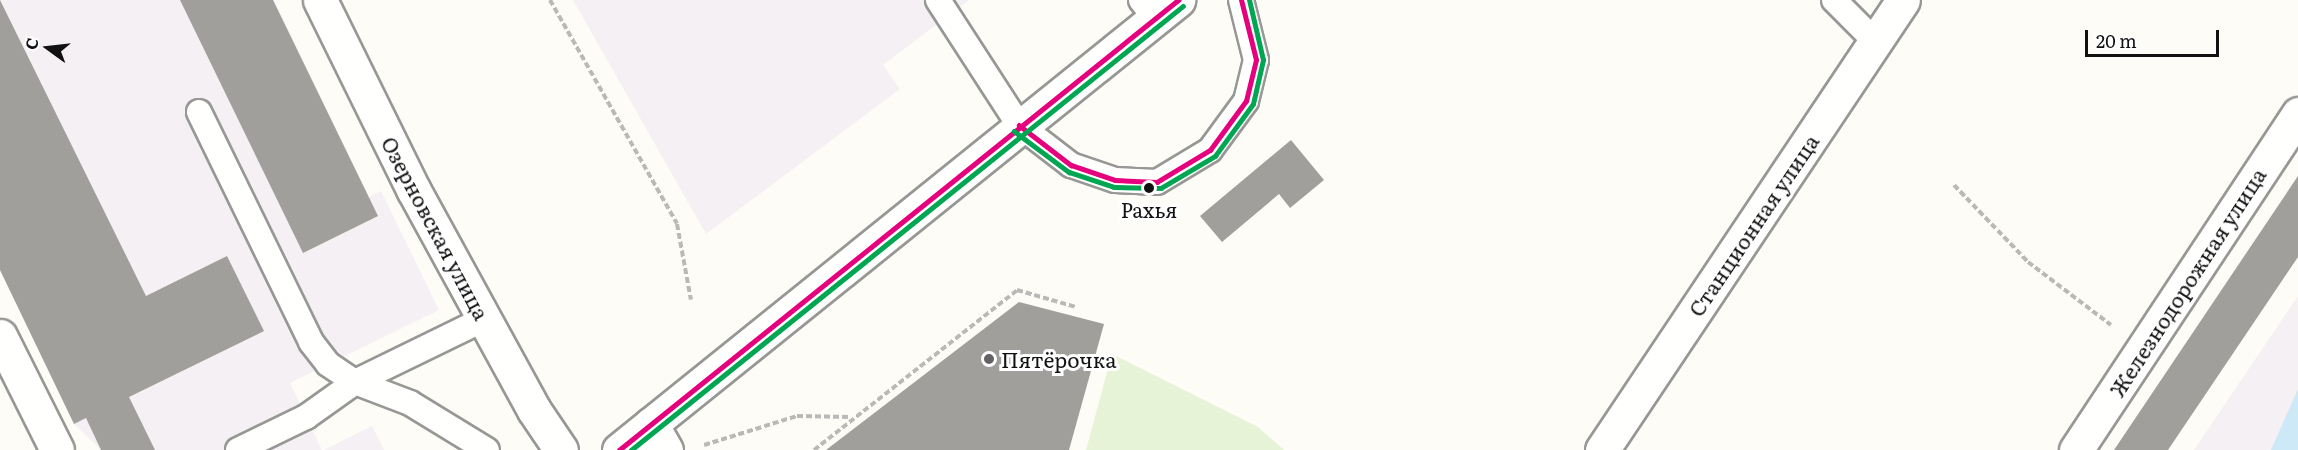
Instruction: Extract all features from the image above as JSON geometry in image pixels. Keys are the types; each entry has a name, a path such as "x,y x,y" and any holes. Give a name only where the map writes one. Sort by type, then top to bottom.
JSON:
{"street":[{"name":"Озерновская улица","path":"320,0 413,189 484,319 561,450"},
{"name":"Станционная улица","path":"1602,450 1903,0"},
{"path":"619,450 658,437 1158,6"},
{"name":"Железнодорожная улица","path":"2076,450 2298,114"},
{"path":"0,336 57,450"}],"lane":[{"path":"938,0 1019,125 1071,165 1115,180 1157,182 1210,150 1246,101 1256,60 1240,0"},
{"path":"1834,0 1876,42"},
{"path":"199,112 311,342 328,364 355,382 410,403 487,450"},
{"path":"238,450 306,417 355,382 484,319"}],"path":[{"path":"550,0 677,224 691,300"},
{"path":"1954,185 2028,262 2144,347"},
{"path":"814,450 852,417 1017,290 1076,307"},
{"path":"700,447 797,416 852,417"}],"shaded area":[{"path":"0,0 274,0 369,197 381,191 439,310 290,383 322,450 101,450 74,424 0,270"},
{"path":"573,0 969,0 883,65 900,89 706,234"},
{"path":"2298,296 2298,450 2194,450"},
{"path":"372,426 384,450 324,450"}],"green space":[{"path":"1112,354 1258,427 1284,450 1086,450"}],"water":[{"path":"2298,389 2298,450 2271,450"}],"building":[{"path":"0,0 146,296 227,256 264,331 129,397 155,450 101,450 86,418 74,424 0,270"},
{"path":"180,0 273,0 378,216 303,253"},
{"path":"1291,140 1324,180 1290,208 1279,194 1222,242 1200,216"},
{"path":"2298,176 2298,257 2168,450 2114,450"},
{"path":"1019,302 1104,324 1069,450 826,450"}],"transit line":[{"path":"619,450 1178,0"},
{"path":"1019,125 1071,165 1115,180 1157,182 1210,150 1246,101 1256,60 1241,0"},
{"path":"1014,131 1069,172 1114,187 1161,188 1215,156 1253,104 1263,60 1249,0"},
{"path":"631,450 1183,6"}],"place":[{"name":"Рахья","path":"1149,188"},
{"name":"Пятёрочка","path":"989,359"}]}
